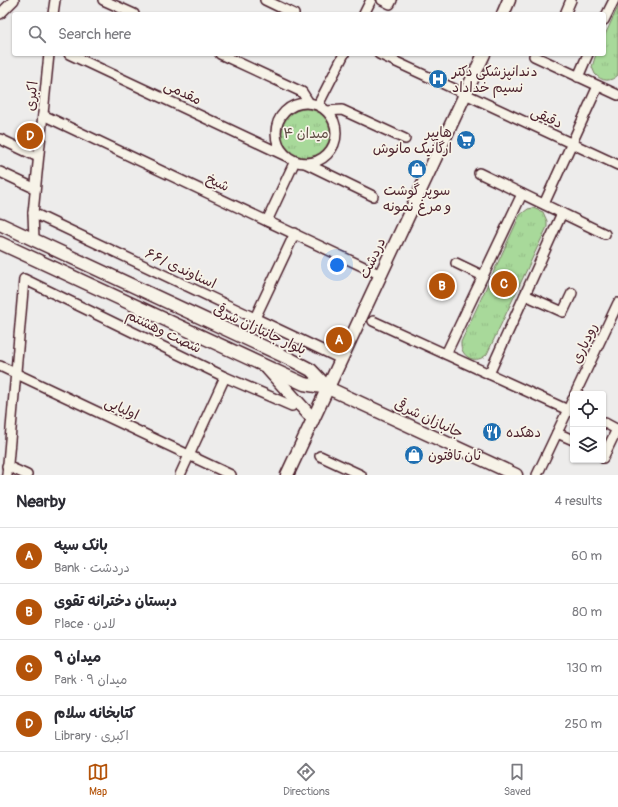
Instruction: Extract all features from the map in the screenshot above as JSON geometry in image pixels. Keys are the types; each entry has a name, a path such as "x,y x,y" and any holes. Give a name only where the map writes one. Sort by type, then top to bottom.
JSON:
{"main road":[{"path":"504,12 509,0"},
{"name":"دردشت","path":"287,475 483,56"},
{"name":"بلوار جانبازان شرقی","path":"0,224 292,360 311,370 328,388"},
{"path":"0,243 264,364 304,384 328,388"},
{"path":"264,364 280,385 313,419"},
{"name":"جانبازان شرقی","path":"328,388 516,475"}],"street":[{"path":"0,14 14,0"},
{"path":"53,12 54,0"},
{"path":"103,0 130,12"},
{"path":"265,0 290,12"},
{"path":"365,12 371,0"},
{"path":"382,0 390,4 392,0"},
{"path":"565,12 571,0"},
{"path":"606,16 614,0"},
{"name":"اکبری","path":"33,213 34,188 49,56"},
{"name":"مقدمی","path":"73,56 290,158"},
{"path":"224,56 302,92 309,103"},
{"path":"318,105 343,56"},
{"name":"دقیقی","path":"383,56 618,165"},
{"path":"534,56 618,94"},
{"path":"578,76 587,56"},
{"path":"544,204 598,86"},
{"path":"305,163 315,162 324,157 331,149 335,140 336,129 333,120 327,111 318,105 309,103 290,107 283,113 278,121 276,131 276,140 280,149 290,158 305,163 373,196"},
{"path":"327,111 342,110 405,139"},
{"name":"شیخ","path":"43,115 267,221 296,233 381,275"},
{"path":"0,139 38,157"},
{"path":"267,221 290,158"},
{"path":"0,172 34,188"},
{"path":"479,173 605,234"},
{"path":"446,354 522,194"},
{"path":"33,213 34,240"},
{"name":"اسناوندی /۶۶","path":"33,213 341,359"},
{"path":"489,374 562,213"},
{"path":"255,318 296,233"},
{"path":"456,263 483,276"},
{"name":"شصت وهشتم","path":"16,373 24,279 225,376 292,406"},
{"path":"525,294 563,312 572,293"},
{"name":"رودباری","path":"576,391 618,303"},
{"path":"373,321 568,410"},
{"name":"اولیایی","path":"0,366 231,475"},
{"path":"16,373 7,471 27,475"},
{"path":"180,475 225,376"},
{"path":"537,475 570,406"},
{"path":"606,423 618,429 606,452"},
{"path":"557,432 570,438"},
{"path":"320,456 361,475"}],"green space":[{"path":"618,7 618,75 609,80 604,80 598,77 592,67 595,56 606,56 606,33"},
{"name":"میدان ۴","path":"306,109 315,111 323,116 328,124 330,133 328,142 323,150 315,155 306,157 297,155 289,150 284,142 282,133 284,124 289,116 297,111"},
{"path":"533,208 543,212 547,221 547,227 487,354 479,359 470,358 463,352 461,342 520,215 528,209"}],"place":[{"name":"دندانپزشکی دکتر نسیم خداداد","path":"438,79"},
{"name":"کتابخانه سلام","path":"30,136"},
{"name":"هایپر ارگانیک مانوش","path":"466,140"},
{"name":"سوپر گوشت و مرغ نمونه","path":"417,169"},
{"name":"میدان ۹","path":"504,284"},
{"name":"دبستان دخترانه تقوی","path":"442,286"},
{"name":"بانک سپه","path":"339,340"},
{"name":"دهکده","path":"492,432"},
{"name":"نان تافتون","path":"414,455"}]}
